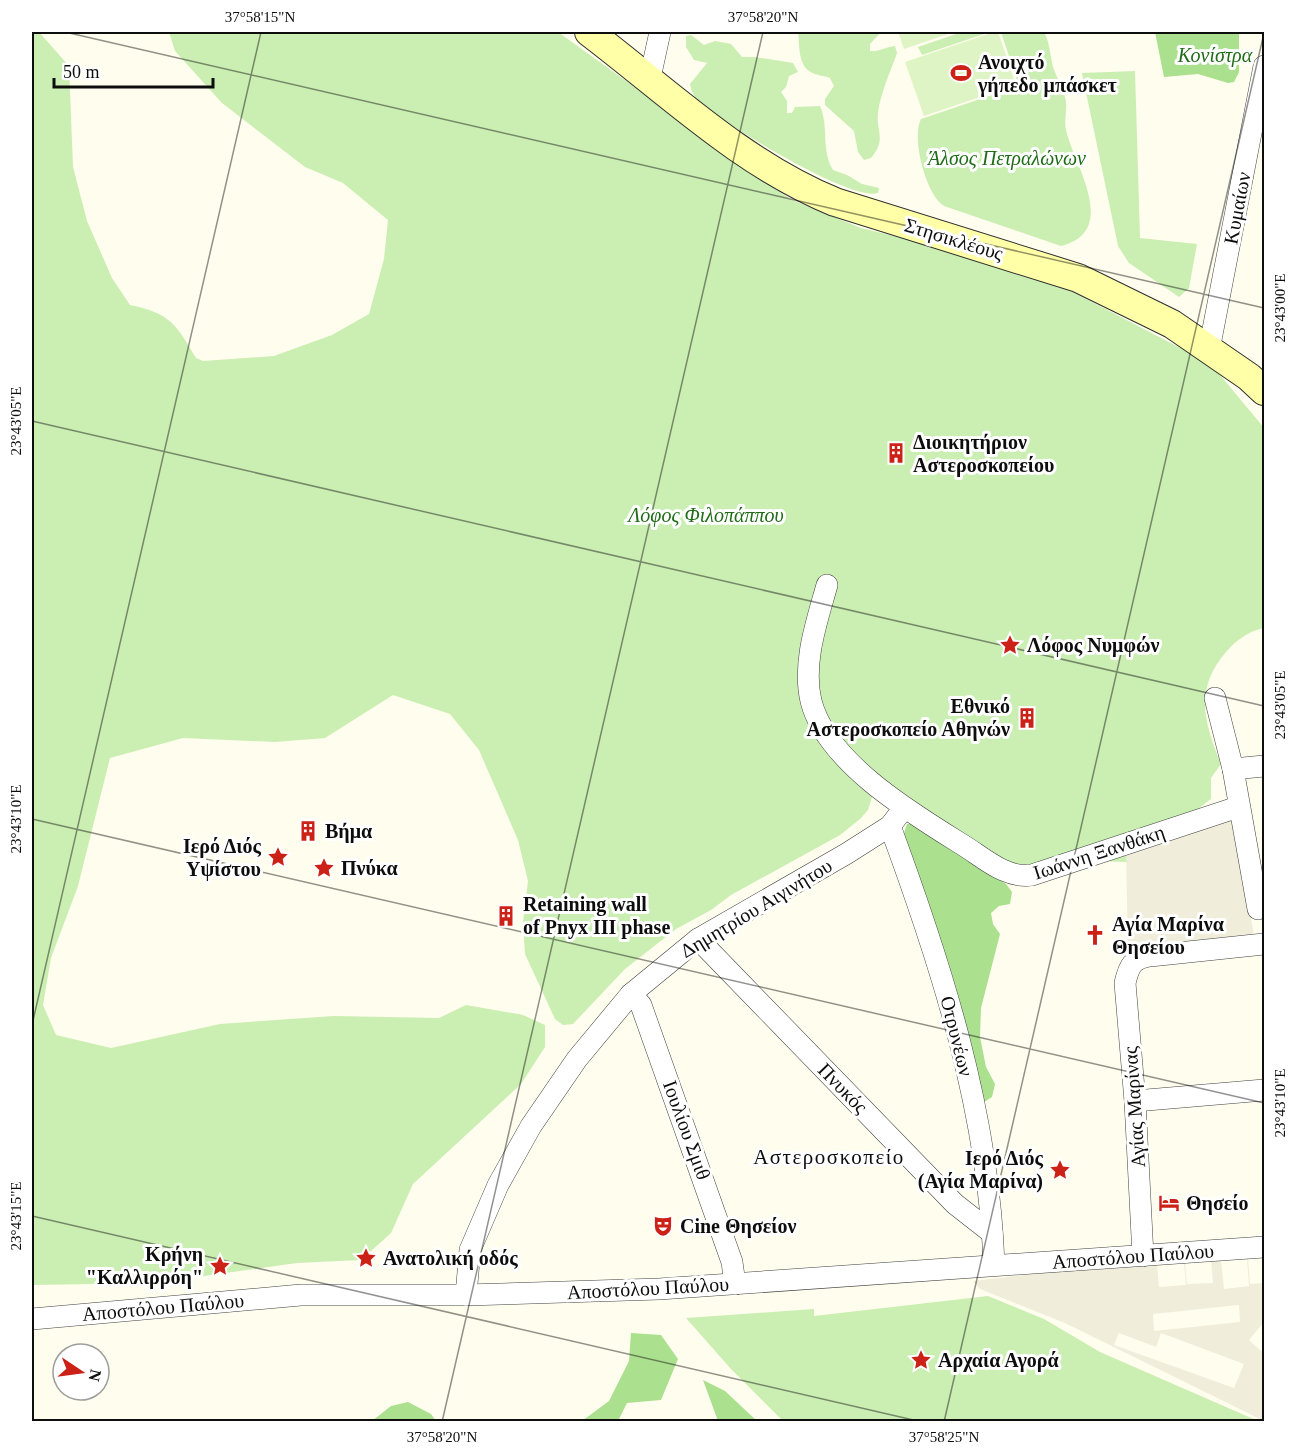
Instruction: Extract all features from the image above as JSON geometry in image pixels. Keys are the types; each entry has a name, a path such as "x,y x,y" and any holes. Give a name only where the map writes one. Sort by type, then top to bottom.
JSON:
{"street":[{"name":"Στησικλέους","path":"589,32 750,157 821,196 1078,278 1154,314 1250,377 1264,392"},
{"path":"650,78 660,32"},
{"name":"Κυμαίων","path":"1209,350 1264,66"},
{"name":"Ιωάννη Ξανθάκη","path":"827,585 812,644 809,669 811,700 815,713 844,755 868,780 904,808 1008,873 1025,876 1238,807"},
{"path":"1215,699 1233,769 1258,909"},
{"path":"1233,769 1264,766"},
{"name":"Δημητρίου Αιγινήτου","path":"467,1286 470,1250 476,1233 498,1185 531,1126 577,1059 631,994 698,939 846,854 890,826 904,808"},
{"name":"Οτρυνέων","path":"890,826 951,1008 972,1096 986,1173 993,1250"},
{"name":"Πνυκός","path":"698,939 955,1204 993,1250"},
{"name":"Αγίας Μαρίνας","path":"1142,1251 1135,1101 1125,983 1129,968 1136,958 1264,944"},
{"name":"Ιουλίου Σμιθ","path":"631,994 641,1005 681,1112 734,1277"},
{"path":"1135,1101 1264,1090"},
{"name":"Αποστόλου Παύλου","path":"1142,1251 1264,1237"},
{"name":"Αποστόλου Παύλου","path":"32,1319 302,1295 467,1286 734,1277 993,1250 1142,1251 1264,1246"}],"green space":[{"name":"Λόφος Φιλοπάππου","path":"32,32 39,32 69,66 73,167 87,221 112,278 130,305 163,316 177,328 196,358 203,361 274,356 332,335 369,314 384,259 388,220 343,183 305,167 222,103 175,51 169,32 558,32 665,109 715,150 792,200 861,228 968,254 1050,280 1211,364 1264,428 1264,628 1248,634 1234,644 1216,666 1209,679 1205,706 1210,734 1221,764 1211,778 1211,799 1127,862 1099,861 1075,867 1008,864 918,809 910,797 886,784 872,797 868,810 860,819 840,835 731,895 711,910 676,929 625,969 573,1024 563,1025 555,1019 525,954 523,923 528,881 518,840 479,750 450,714 393,695 325,738 275,742 183,738 110,758 78,886 51,958 43,1005 56,1035 111,1048 220,1024 334,1016 439,1018 466,1005 523,1015 545,1025 545,1047 521,1084 413,1184 391,1233 361,1260 297,1263 154,1283 32,1285"},
{"name":"Άλσος Πετραλώνων","path":"798,32 881,32 870,44 870,51 895,46 897,53 879,106 879,146 871,158 864,160 858,152 854,131 825,105 825,99 834,86 830,78 815,74 805,67 802,62"},
{"name":"Ανοιχτό γήπεδο μπάσκετ","path":"898,32 954,32 904,49"},
{"path":"962,32 990,32 922,55 918,47"},
{"name":"Ανοιχτό γήπεδο μπάσκετ","path":"998,32 1016,85 924,116 905,62"},
{"name":"Άλσος Πετραλώνων","path":"1001,32 1044,32 1053,67 1065,98 1066,130 1089,195 1091,211 1088,226 1079,238 1061,246 944,206 931,190 922,166 918,139 921,119 1019,86"},
{"name":"Κονίστρα","path":"1155,32 1239,32 1239,72 1234,82 1228,83 1198,74 1164,77"},
{"path":"691,35 704,45 715,41 731,44 742,57 793,63 798,72 789,76 786,87 781,92 787,101 787,113 792,113 795,107 820,106 823,114 827,155 833,170 862,184 879,188 878,193 863,192 813,173 755,140 708,108 695,97 690,84 707,63 694,60 686,47 686,36"},
{"path":"1135,71 1140,238 1197,244 1189,288 1179,297 1129,263 1118,246 1082,73"},
{"path":"907,824 918,824 1006,884 1012,892 1010,904 999,906 991,913 993,924 1000,934 981,1008 980,1037 986,1067 995,1084 992,1097 981,1104 902,839"},
{"name":"Αρχαία Αγορά","path":"988,1296 1044,1319 1100,1352 1258,1421 783,1421 731,1369 686,1318 814,1309 814,1316"},
{"path":"631,1333 661,1335 678,1359 661,1400 627,1403 618,1421 582,1421 609,1401 629,1361"},
{"path":"703,1380 725,1391 757,1421 718,1421"},
{"path":"408,1402 431,1414 436,1421 372,1421 391,1406"}],"shaded area":[{"path":"1233,814 1254,936 1128,951 1126,853"},
{"path":"1264,1256 1248,1258 1250,1284 1264,1283 1264,1322 1249,1340 1261,1351 1264,1348 1264,1421 1065,1323 980,1289 973,1281 1058,1271","holes":["1247,1258 1249,1286 1224,1289 1221,1260","1211,1260 1213,1283 1187,1284 1185,1262","1184,1263 1186,1285 1159,1287 1157,1265","1239,1305 1240,1322 1154,1331 1153,1314","1119,1333 1156,1347 1161,1333 1244,1364 1234,1388 1114,1345"]}],"place":[{"name":"Ανοιχτό γήπεδο μπάσκετ","path":"961,73"},
{"name":"Διοικητήριον Αστεροσκοπείου","path":"896,453"},
{"name":"Λόφος Νυμφών","path":"1010,645"},
{"name":"Εθνικό Αστεροσκοπείο Αθηνών","path":"1027,718"},
{"name":"Βήμα","path":"308,831"},
{"name":"Ιερό Διός Υψίστου","path":"278,857"},
{"name":"Πνύκα","path":"324,868"},
{"name":"Retaining wall of Pnyx III phase","path":"506,916"},
{"name":"Αγία Μαρίνα Θησείου","path":"1095,935"},
{"name":"Ιερό Διός (Αγία Μαρίνα)","path":"1060,1170"},
{"name":"Θησείο","path":"1169,1203"},
{"name":"Cine Θησείον","path":"663,1226"},
{"name":"Ανατολική οδός","path":"366,1258"},
{"name":"Κρήνη \"Καλλιρρόη\"","path":"220,1266"},
{"name":"Αρχαία Αγορά","path":"921,1360"}],"district":[{"name":"Αστεροσκοπείο","path":"829,1157"}]}
